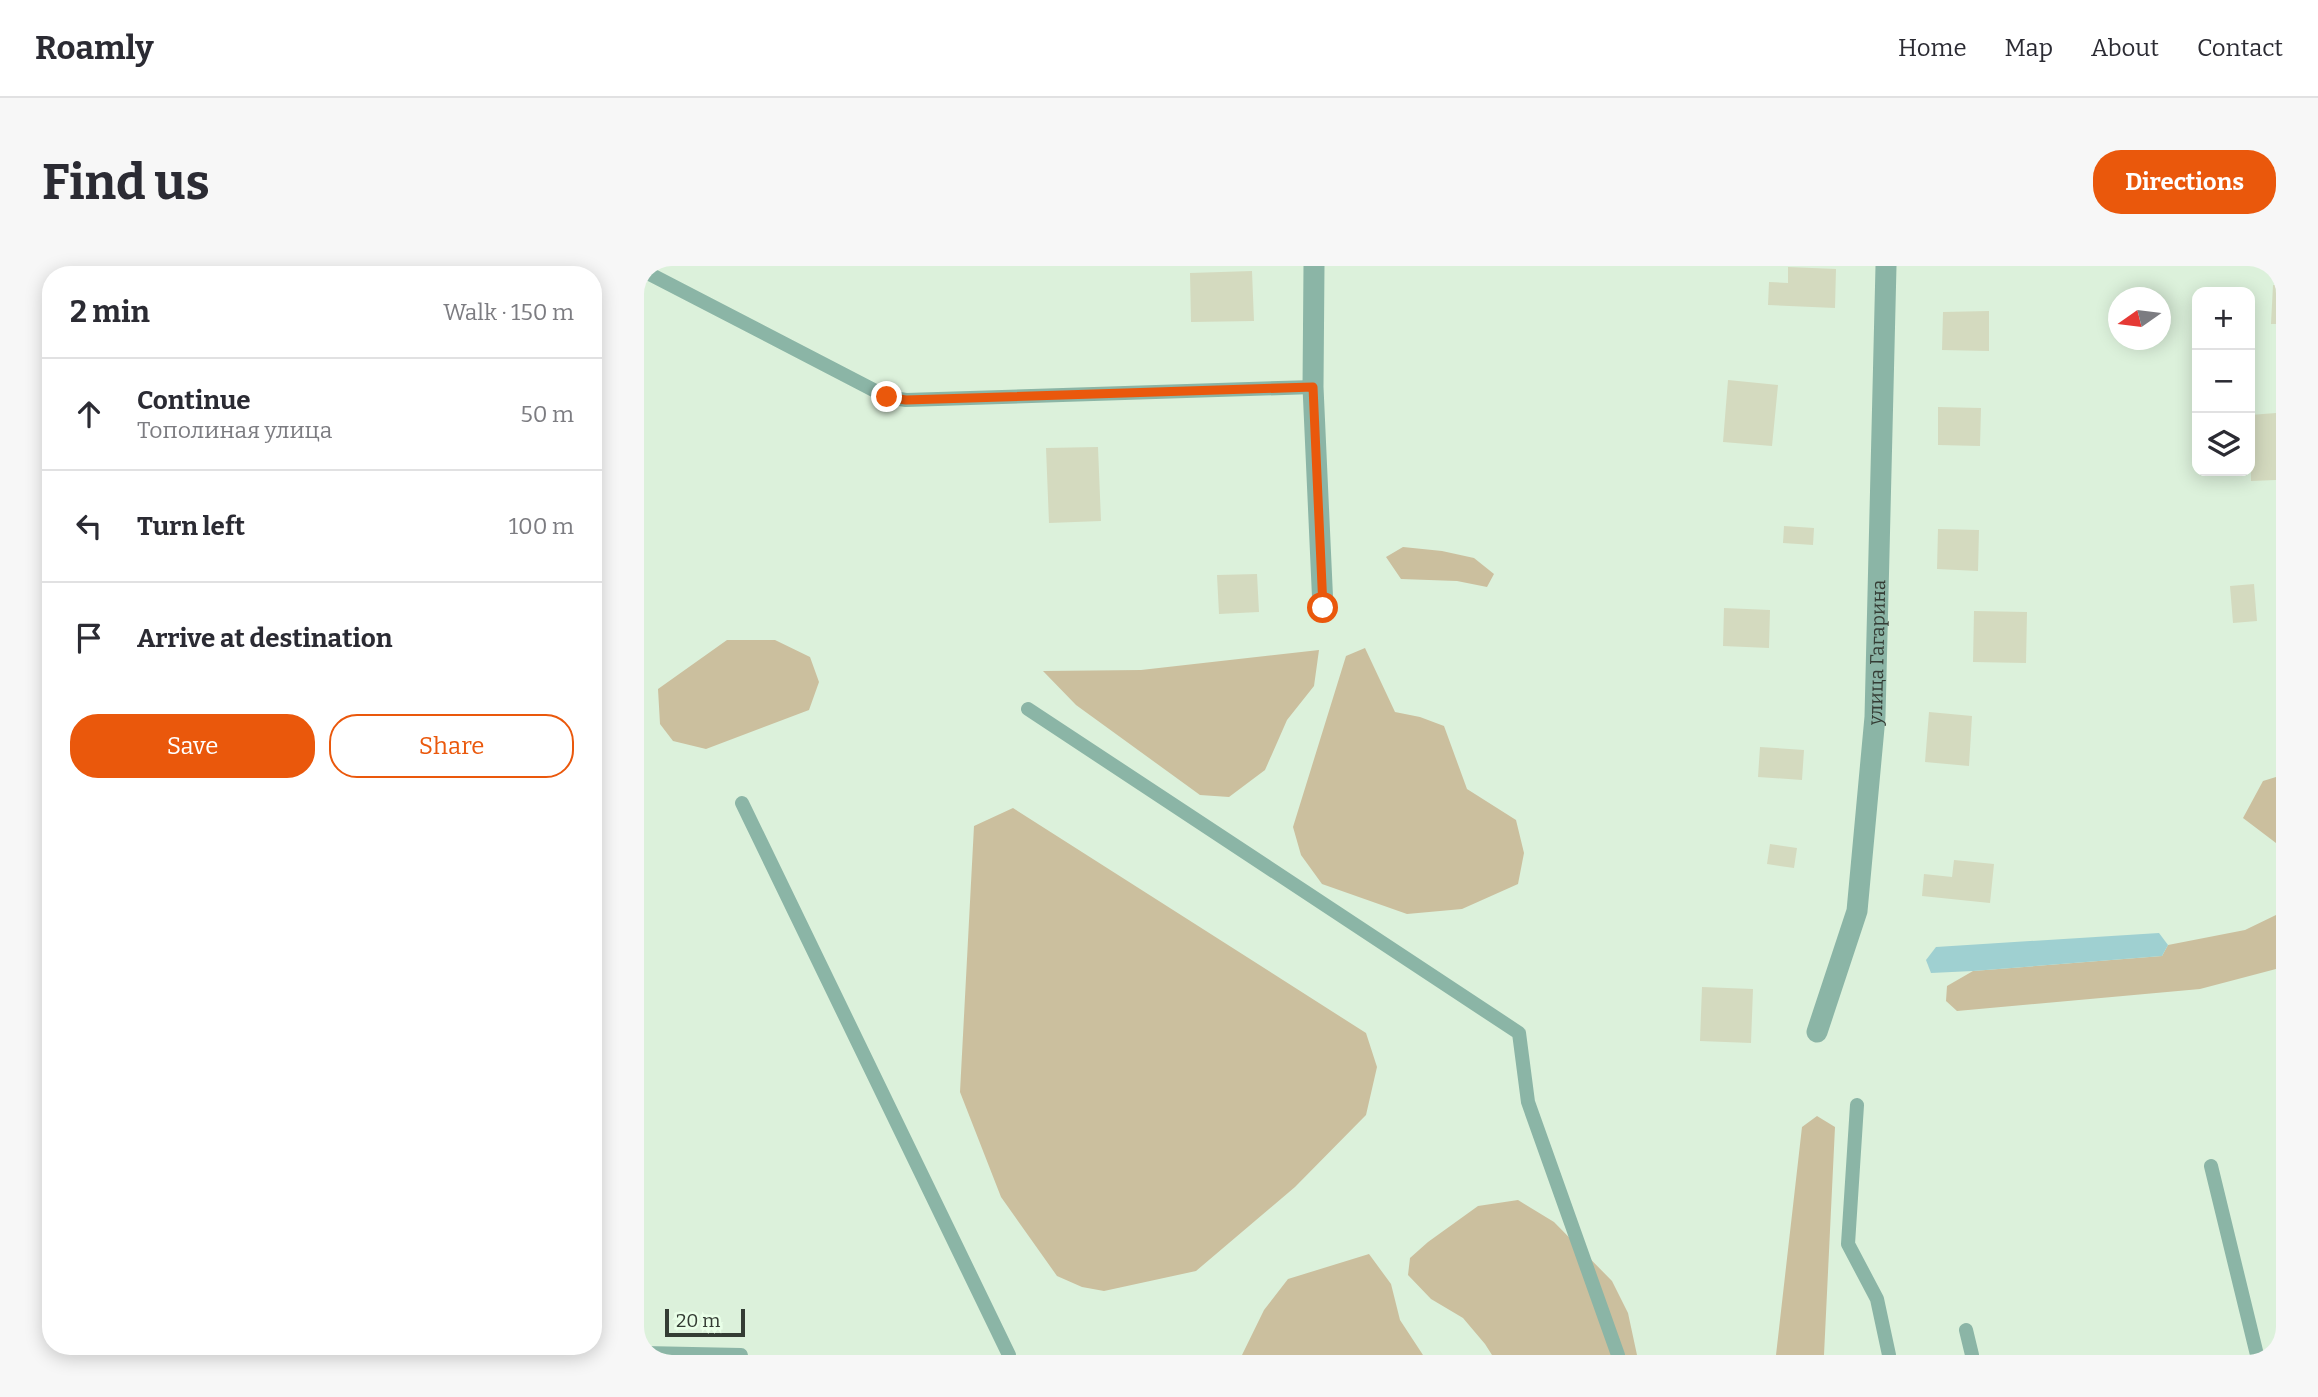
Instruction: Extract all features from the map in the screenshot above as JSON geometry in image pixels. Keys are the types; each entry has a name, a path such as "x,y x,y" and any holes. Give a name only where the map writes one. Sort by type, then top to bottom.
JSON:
{"street":[{"path":"1314,266 1313,387 1323,608"},
{"name":"улица Гагарина","path":"1817,1032 1857,911 1875,717 1886,266"}],"lane":[{"path":"644,271 887,397 916,400 1313,387"},
{"path":"1028,709 1519,1033 1528,1102 1618,1355"},
{"path":"742,803 1009,1355"},
{"path":"1857,1105 1848,1244 1877,1298 1889,1355"},
{"path":"2211,1166 2257,1355"},
{"path":"1966,1330 1972,1355"},
{"path":"644,1353 741,1355"}],"shaded area":[{"path":"1403,547 1474,558 1494,574 1487,587 1457,581 1401,579 1386,557"},
{"path":"727,640 775,640 810,657 819,682 809,710 706,749 673,741 660,724 658,689"},
{"path":"1365,648 1395,712 1444,726 1467,789 1516,820 1524,853 1518,884 1462,909 1407,914 1322,884 1301,855 1293,827 1346,656"},
{"path":"1319,650 1314,686 1287,720 1265,770 1229,797 1200,795 1076,705 1043,671 1141,670"},
{"path":"2276,777 2276,843 2243,818 2263,781"},
{"path":"1013,808 1366,1033 1377,1067 1366,1115 1295,1187 1196,1271 1104,1291 1082,1287 1057,1276 1001,1197 960,1092 974,826"},
{"path":"2276,915 2276,969 2200,989 1957,1011 1946,1001 1947,986 1973,971 2162,956 2168,945 2245,930"},
{"path":"1817,1116 1835,1127 1824,1355 1776,1355 1802,1127"},
{"path":"1518,1200 1554,1222 1612,1281 1628,1313 1637,1355 1492,1355 1463,1318 1431,1299 1408,1275 1410,1258 1478,1206"},
{"path":"1369,1254 1391,1284 1400,1320 1423,1355 1242,1355 1264,1310 1288,1279"}],"water":[{"path":"2159,933 2168,945 2162,956 1931,973 1926,960 1936,947"}],"building":[{"path":"1788,267 1836,269 1835,308 1768,305 1769,282 1788,283"},
{"path":"1252,271 1254,321 1191,322 1190,273"},
{"path":"2273,285 2276,285 2276,324 2271,324"},
{"path":"1989,311 1989,351 1942,350 1943,312"},
{"path":"1728,380 1778,385 1772,446 1723,442"},
{"path":"1938,407 1981,408 1980,446 1938,445"},
{"path":"2276,413 2276,480 2251,481 2251,476 2255,476 2255,415"},
{"path":"1098,447 1101,521 1049,523 1046,448"},
{"path":"1784,526 1814,528 1813,545 1783,543"},
{"path":"1938,529 1979,530 1978,571 1937,569"},
{"path":"1257,574 1259,612 1219,614 1217,575"},
{"path":"2254,584 2257,621 2233,623 2230,586"},
{"path":"1724,608 1770,610 1769,648 1723,646"},
{"path":"1974,611 2027,612 2026,663 1973,662"},
{"path":"1929,712 1972,716 1969,766 1925,762"},
{"path":"1760,747 1804,750 1802,780 1758,777"},
{"path":"1770,844 1797,848 1794,868 1767,864"},
{"path":"1954,860 1994,864 1990,903 1922,896 1924,874 1952,877"},
{"path":"1702,987 1753,989 1751,1043 1700,1041"}],"route":[{"path":"887,397 906,400 1313,387 1323,608"}]}
